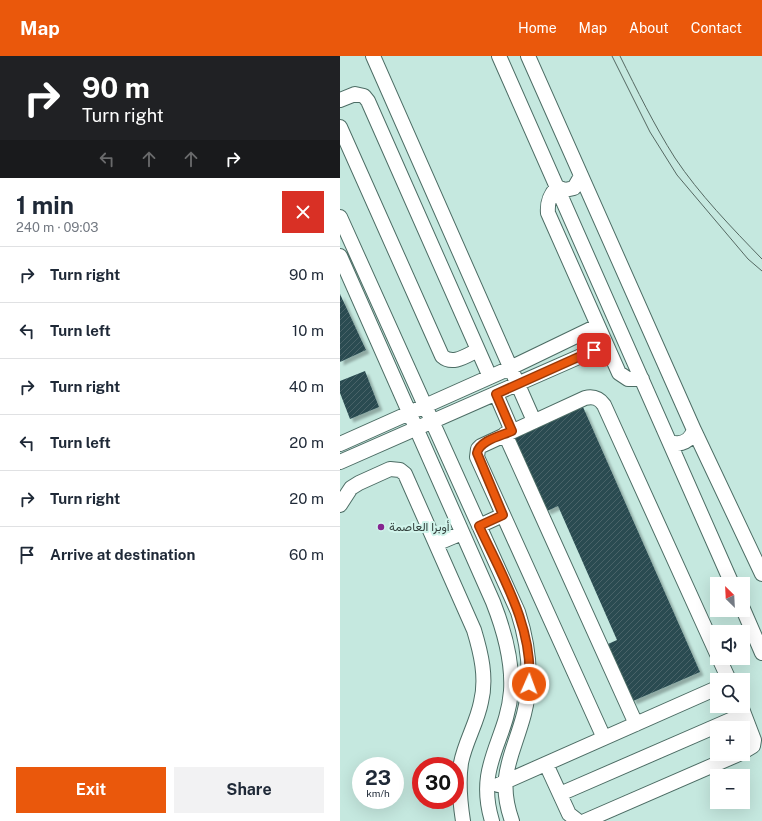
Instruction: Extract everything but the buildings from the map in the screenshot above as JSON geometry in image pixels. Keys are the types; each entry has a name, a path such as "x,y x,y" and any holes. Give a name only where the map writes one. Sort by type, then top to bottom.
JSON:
{"street":[{"path":"373,56 534,421"},
{"path":"499,56 729,577"},
{"path":"528,56 694,430 762,574"},
{"path":"340,100 355,94 364,96 368,101 490,377"},
{"path":"340,127 442,356 450,361 455,361 478,350"},
{"path":"557,187 565,190 574,188 581,176"},
{"path":"557,187 549,199 548,212 597,326 620,375 628,379 642,379"},
{"path":"340,217 518,612 525,636 530,673 525,708 505,782 507,807 512,821"},
{"path":"340,256 498,614 505,637 510,664 511,691 507,714 488,770 487,790 489,810 492,821"},
{"path":"340,444 510,368 597,326"},
{"path":"340,462 606,345"},
{"path":"496,394 508,432 636,724"},
{"path":"604,738 503,515 477,453 480,446 585,398 595,397 602,402 710,639"},
{"path":"670,442 685,442 692,435 694,430"},
{"path":"340,505 351,488 359,483 390,469 400,470 408,480 474,630 482,665 483,684 481,702 462,763 459,797 463,821"},
{"path":"479,526 503,515"},
{"path":"436,544 462,533"},
{"path":"746,617 762,653"},
{"path":"487,790 710,691"},
{"path":"560,794 736,713"},
{"path":"750,730 754,740 753,746 750,748"},
{"path":"585,821 723,761"},
{"path":"546,764 569,814 574,820 578,821"}],"tram line":[{"path":"612,56 650,132 677,175 748,259 762,271"},
{"path":"620,56 639,95 667,146 684,171 705,198 762,259"}],"place":[{"name":"أوبرا العاصمة","path":"381,527"}],"route":[{"path":"529,684 529,658 525,636 518,612 479,526 503,515 477,453 480,446 512,431 496,394 594,350"}]}
